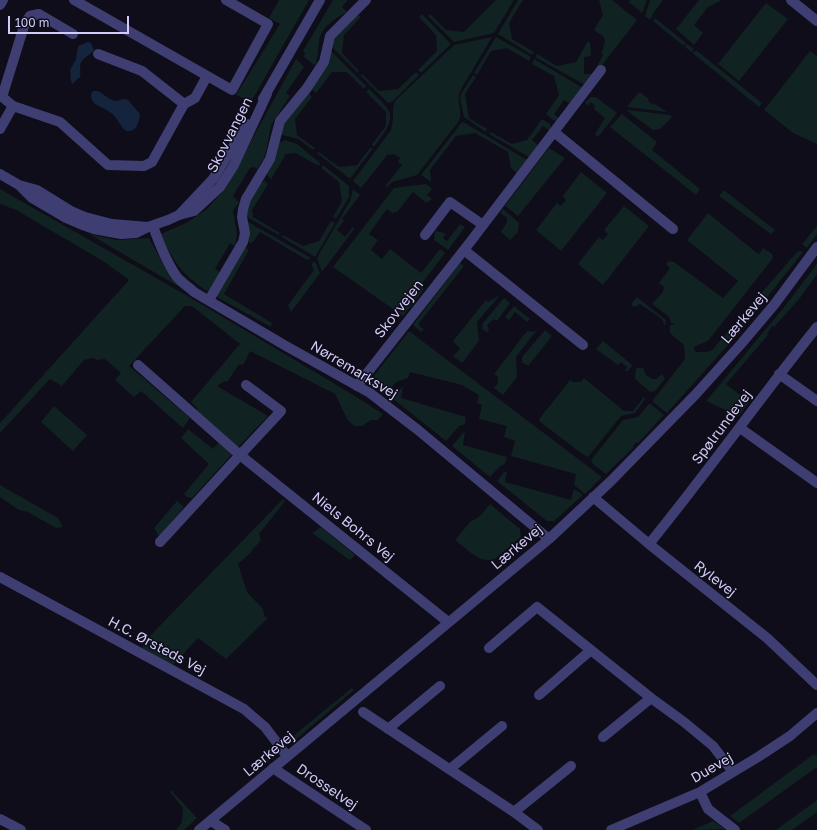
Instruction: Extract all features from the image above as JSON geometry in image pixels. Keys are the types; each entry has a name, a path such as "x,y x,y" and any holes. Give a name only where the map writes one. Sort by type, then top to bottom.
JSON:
{"street":[{"path":"0,5 3,0"},
{"path":"74,0 232,90 268,24 226,0"},
{"name":"Skovvangen","path":"0,174 19,185 38,190 85,217 112,224 150,226 179,215 213,179 267,94 320,0"},
{"path":"209,300 243,242 245,233 242,217 246,199 270,159 280,122 324,62 328,41 332,32 366,0"},
{"path":"791,0 817,21"},
{"path":"73,34 39,14 30,16 25,23 1,96 14,106 60,122 108,165 144,166 152,162 184,104 195,98 207,76"},
{"path":"98,54 142,71 184,104"},
{"name":"Skovvejen","path":"357,386 464,250 601,70"},
{"path":"0,129 14,106"},
{"path":"554,132 673,229"},
{"path":"425,235 450,202 483,225"},
{"name":"Nørremarksvej","path":"150,226 162,251 178,278 194,292 370,393 402,417 550,539"},
{"name":"Lærkevej","path":"199,830 286,756 550,539 672,419 711,377 774,305 817,247"},
{"path":"464,250 583,345"},
{"name":"Spølrundevej","path":"649,544 740,428 779,374 817,327"},
{"name":"Niels Bohrs Vej","path":"138,365 240,455 448,622"},
{"path":"779,374 817,401"},
{"path":"160,542 281,411 246,385"},
{"path":"740,428 817,483"},
{"name":"Rylevej","path":"593,497 649,544 767,638 817,685"},
{"name":"H.C. Ørsteds Vej","path":"0,576 244,709 265,727 286,756"},
{"path":"489,648 537,607 651,698 684,722 712,746 733,772"},
{"path":"539,695 591,650"},
{"path":"388,729 440,686"},
{"path":"603,737 651,698"},
{"path":"363,712 514,812 538,830"},
{"name":"Duevej","path":"612,830 700,792 790,736 817,713"},
{"path":"450,769 502,726"},
{"path":"514,812 571,766"},
{"name":"Drosselvej","path":"273,768 366,830"},
{"path":"700,792 708,809 735,830"},
{"path":"0,819 21,830"},
{"path":"211,821 225,830"}],"shaded area":[{"path":"279,0 309,0 251,102 236,95 280,24 269,18"},
{"path":"333,0 348,0 342,7 347,12 334,20 323,31 320,36 316,64 314,65 304,57 305,53 303,51"},
{"path":"496,0 514,0 494,33 454,42 428,16 430,14 446,30 464,32"},
{"path":"518,0 523,0 509,23 512,39 534,52 532,55 498,34"},
{"path":"599,0 612,0 637,20 599,69 597,66 603,55 601,52 604,48 603,46 605,42 604,37 594,30 603,15"},
{"path":"630,0 647,0 642,13 629,2"},
{"path":"650,0 663,0 650,20 645,16"},
{"path":"699,0 722,0 708,7 694,25 703,33 694,45 676,29"},
{"path":"766,3 788,19 739,81 718,64"},
{"path":"355,14 361,17 344,35 342,53 359,71 358,73 329,44"},
{"path":"422,14 451,44 421,73 418,70 437,51 436,35 419,17"},
{"path":"655,18 686,43 684,46 685,47 653,21"},
{"path":"492,37 460,91 459,121 417,175 392,182 387,187 385,186 402,165 398,162 400,158 394,154 387,155 361,188 353,181 391,130 395,101 454,45"},
{"path":"496,37 531,57 529,61 507,48 491,51 477,75 474,73"},
{"path":"588,41 590,43 591,56 584,57 584,74 592,74 592,76 585,85 535,57 537,54 557,66 576,62"},
{"path":"687,44 694,49 692,52 693,53 696,50 762,103 759,107 685,47"},
{"path":"328,48 366,86 364,89 347,72 332,72 316,93 311,88"},
{"path":"810,51 817,56 817,144 793,133 764,110"},
{"path":"296,59 304,67 286,93 290,96 271,125 264,158 257,169 254,167 250,168 233,196 239,202 233,211 237,234 235,246 230,243 215,269 220,272 210,289 207,291 192,280 179,267 161,234 188,222 207,209 225,189"},
{"path":"534,59 583,88 571,104 564,100 554,114 560,119 557,121 553,120 546,114 559,95 554,76 532,64"},
{"path":"416,72 419,75 393,101 388,103 360,75 362,74 379,91 398,89"},
{"path":"473,75 476,77 465,94 469,118 487,129 486,132 464,117 460,99 461,94"},
{"path":"369,89 389,111 390,116 390,122 387,129 374,147 372,144 386,126 386,112 366,92"},
{"path":"309,93 312,97 295,119 297,135 315,148 313,150 298,139 279,134 280,127"},
{"path":"638,93 641,93 649,99 648,101 652,104 653,103 667,112 627,107"},
{"path":"591,97 596,97 617,113 598,137 595,134 605,118 594,109 595,106 591,102 588,106 585,102"},
{"path":"627,111 670,115 672,117 660,129 653,130"},
{"path":"622,114 657,142 652,150 700,189 696,195 610,127"},
{"path":"542,119 550,124 551,129 550,131 543,126 532,140 539,146 529,157 489,134 491,132 512,144 527,140"},
{"path":"462,122 527,160 517,173 511,168 508,152 475,133 456,136 430,170 431,182 421,175"},
{"path":"285,140 297,144 320,163 319,166 295,153 286,154 271,179 266,174 276,155 279,143"},
{"path":"370,148 373,148 350,179 317,153 319,152 339,167 357,165"},
{"path":"549,148 565,158 518,216 505,206"},
{"path":"323,165 349,186 349,197 336,219 333,217 342,201 339,182 321,168"},
{"path":"581,172 607,193 561,251 536,230 557,203 560,206 566,201 563,196"},
{"path":"265,181 268,184 252,210 253,217 280,233 279,235 245,216 245,209 261,182"},
{"path":"426,184 432,189 427,195 432,199 426,203 413,192 397,212 392,213 387,209 369,234 378,240 371,250 382,259 390,249 421,273 440,249 445,253 420,286 424,289 403,316 333,267 394,188"},
{"path":"0,189 191,298 383,414 378,420 371,420 362,426 354,426 347,419 335,394 250,351 243,365 239,364 227,382 225,381 217,386 268,416 238,447 195,412 198,409 191,402 240,344 192,306 185,306 129,366 190,418 183,428 141,391 134,397 115,380 121,373 105,359 97,360 93,358 84,360 62,386 50,379 0,433 0,423 129,280 103,261 16,210 0,204"},
{"path":"353,189 360,195 342,219 344,221 337,230 345,237 353,227 355,228 322,272 317,259 318,256 350,201"},
{"path":"724,190 775,230 771,234 719,196"},
{"path":"624,206 649,226 603,285 578,264 599,237 603,240 608,234 604,230"},
{"path":"503,209 519,223 518,232 510,240 501,232 507,222 507,218 500,213"},
{"path":"708,213 758,254 763,248 772,254 773,258 708,341 694,347 696,352 707,352 712,350 797,252 803,252 737,335 667,413 653,402 653,400 685,359 684,345 670,333 670,325 675,325 671,323 669,317 652,304 663,292 664,287 659,283 670,268 666,264 669,261 674,262 723,298 738,281 687,240"},
{"path":"331,221 335,223 315,257 282,237 283,235 303,246 319,241"},
{"path":"247,222 311,258 307,260 260,232 253,242 250,243 248,241"},
{"path":"460,224 465,227 448,250 434,240 435,231 446,234 443,238 447,241"},
{"path":"817,226 817,234 807,248 802,244"},
{"path":"89,234 117,240 149,238 163,264 174,279 188,292"},
{"path":"243,246 249,250 224,294 272,323 271,327 217,297 216,293"},
{"path":"315,261 320,273 291,312 288,305 314,270 311,264"},
{"path":"460,263 464,266 419,323 419,326 424,329 421,332 413,325"},
{"path":"817,264 817,274 800,298 774,327 772,326 767,334 768,335 726,384 749,402 739,416 706,401 785,306"},
{"path":"500,295 477,322 479,341 462,363 453,356 460,349 453,341 486,300 488,302"},
{"path":"504,298 510,303 497,321 494,319 487,325 489,330 487,332 485,331 482,326 483,323"},
{"path":"636,298 666,320 665,326 662,319 640,304 634,307 631,304"},
{"path":"514,306 530,319 527,322 515,312 509,320 505,317"},
{"path":"540,326 516,357 517,377 503,395 494,388 498,383 498,377 494,374 527,331 534,332"},
{"path":"545,330 552,336 529,365 526,365 522,362 522,357"},
{"path":"409,331 602,477 585,494 574,485 576,474 511,456 515,441 504,437 507,426 479,419 482,405 477,403 479,395 462,385 410,372 408,378 396,382 386,395 370,385 369,382"},
{"path":"603,341 631,364 632,366 628,371 625,371 627,367 621,362 618,365 596,349"},
{"path":"636,368 643,368 646,375 652,379 656,379 662,374 665,379 655,391 650,392 635,379"},
{"path":"584,378 624,411 633,411 644,398 645,399 635,413 621,416 588,457 539,421 570,380 573,382 581,382"},
{"path":"403,386 401,398 466,417 465,424 459,426 446,441 392,398"},
{"path":"649,404 664,415 606,474 593,464 591,460 623,420 638,417"},
{"path":"54,406 87,435 73,451 41,422"},
{"path":"188,429 213,449 220,441 234,452 192,498 187,497 184,494 209,464 181,438"},
{"path":"465,431 463,445 507,457 505,464 500,466 490,477 452,446"},
{"path":"507,471 505,482 571,500 574,489 582,494 582,496 554,521 547,521 497,481 503,473"},
{"path":"0,485 58,518 63,527 56,528 28,512 19,510 0,497"},
{"path":"283,499 285,501 259,534 261,540 238,564 247,592 263,609 265,617 268,618 226,659 198,638 172,666 142,648 145,641"},
{"path":"177,501 184,507 159,536 154,528"},
{"path":"490,504 520,529 521,537 496,558 485,560 469,552 455,540 471,521 479,517"},
{"path":"321,527 355,555 350,560 312,533"},
{"path":"352,688 354,690 294,741 284,741 282,738 289,732 293,736"},
{"path":"271,746 274,752 273,758 257,771 254,769 268,758 264,752"},
{"path":"814,754 817,757 817,767 739,823 730,816"},
{"path":"171,790 197,818 184,830 176,830 182,822 183,808 170,792"},
{"path":"817,800 817,812 792,830 776,830"},
{"path":"713,821 725,829 693,830"}],"water":[{"path":"88,42 91,43 94,50 82,61 80,66 80,77 72,84 70,70 76,59 78,46"},
{"path":"93,91 98,91 115,101 124,99 128,100 140,114 138,124 135,129 126,131 113,115 95,104 91,94"}]}
